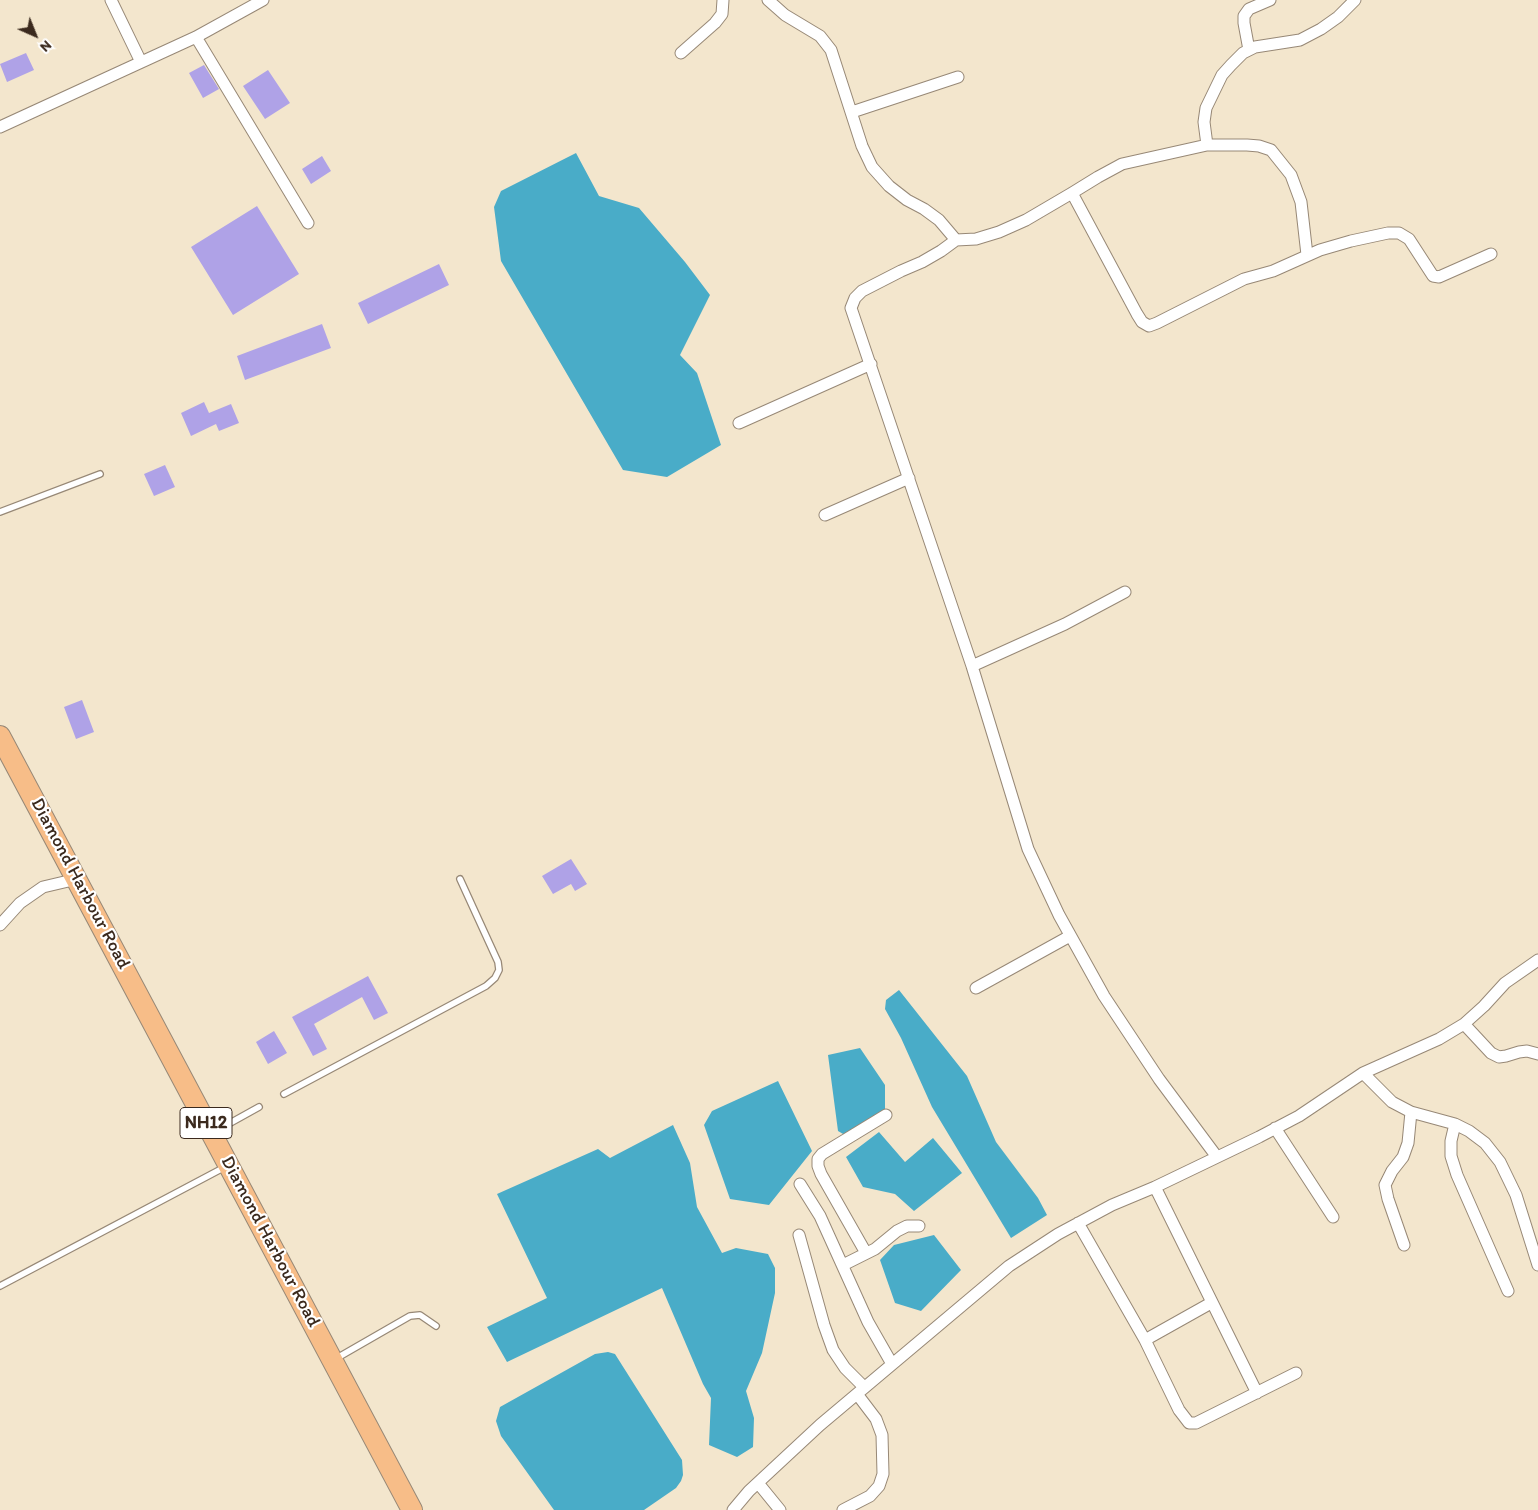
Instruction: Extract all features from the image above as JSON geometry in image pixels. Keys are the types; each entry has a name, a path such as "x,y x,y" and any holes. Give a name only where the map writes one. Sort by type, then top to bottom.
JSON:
{"highway":[{"name":"Diamond Harbour Road","path":"0,736 412,1510"}],"street":[{"path":"111,0 141,62"},
{"path":"0,127 196,37 263,0"},
{"path":"681,53 715,23 722,14 722,0"},
{"path":"768,0 785,15 820,36 831,50 862,146 872,167 894,191 939,220 956,240"},
{"path":"1249,50 1244,16 1256,4 1270,0"},
{"path":"1207,145 1204,122 1206,108 1222,76 1243,53 1255,47 1300,40 1338,17 1355,0"},
{"path":"196,37 308,223"},
{"path":"852,112 958,77"},
{"path":"1217,1157 1159,1079 1104,996 1058,915 1028,849 972,666 851,308 855,298 870,287 922,262 956,240 976,239 999,232 1026,220 1098,176 1122,164 1207,145 1259,146 1270,150 1278,158 1291,174 1297,186 1301,202 1306,255"},
{"path":"1072,193 1137,314 1142,322 1149,326 1244,279 1273,271 1306,255 1351,241 1399,233 1408,239 1434,276 1439,277 1491,254"},
{"path":"739,423 871,364"},
{"path":"825,515 909,478"},
{"path":"972,666 1065,624 1125,592"},
{"path":"0,925 20,903 43,888 77,879"},
{"path":"976,988 1070,936"},
{"path":"733,1510 758,1483 861,1390 1009,1266 1058,1234 1112,1205 1155,1187 1299,1116 1363,1073 1439,1039 1464,1024 1505,983 1538,960"},
{"path":"1464,1024 1491,1053 1499,1057 1527,1051 1538,1054"},
{"path":"1363,1073 1392,1102 1411,1112 1455,1124 1469,1131 1485,1143 1500,1162 1516,1195 1538,1265"},
{"path":"1404,1245 1385,1185 1408,1143 1411,1112"},
{"path":"866,1253 821,1174 818,1159 822,1154 886,1115"},
{"path":"1455,1124 1451,1142 1452,1156 1457,1175 1508,1291"},
{"path":"1275,1128 1333,1217"},
{"path":"800,1184 820,1216 868,1322 892,1364"},
{"path":"1155,1187 1211,1304 1257,1393"},
{"path":"1078,1223 1145,1340 1179,1410 1189,1423 1196,1424 1296,1373"},
{"path":"843,1265 875,1249 897,1231 907,1226 919,1226"},
{"path":"799,1234 824,1325 833,1350 861,1390 882,1435 884,1474 879,1486 870,1496 843,1510"},
{"path":"1145,1340 1211,1304"},
{"path":"758,1483 780,1510"}],"lane":[{"path":"0,512 100,474"},
{"path":"284,1094 486,986 495,978 499,970 498,962 460,879"},
{"path":"212,1133 259,1107"},
{"path":"0,1286 229,1165"},
{"path":"332,1361 410,1316 420,1315 436,1326"}],"water":[{"path":"576,153 599,196 639,208 710,295 680,355 697,373 721,445 667,477 623,470 501,261 494,207 501,191"},
{"path":"899,990 967,1076 996,1142 1038,1198 1047,1215 1011,1238 932,1107 901,1038 885,1009 886,1000"},
{"path":"860,1048 885,1085 885,1113 850,1138 838,1131 828,1055"},
{"path":"778,1081 812,1151 769,1205 730,1199 704,1125 712,1111"},
{"path":"673,1125 690,1163 697,1207 722,1253 736,1248 768,1254 775,1268 775,1293 762,1353 746,1391 754,1418 753,1447 737,1457 709,1445 711,1398 703,1384 662,1288 507,1362 487,1327 547,1298 497,1194 598,1149 610,1158"},
{"path":"879,1132 905,1162 933,1138 962,1173 914,1211 895,1194 863,1187 846,1157"},
{"path":"934,1235 961,1270 921,1311 895,1303 880,1260 894,1245"},
{"path":"608,1352 615,1354 682,1460 683,1475 681,1481 676,1488 644,1510 554,1510 501,1436 496,1421 500,1407 595,1354"}],"building":[{"path":"26,53 34,70 7,82 0,64"},
{"path":"204,65 219,89 203,98 189,73"},
{"path":"268,70 290,103 265,119 243,86"},
{"path":"322,156 331,171 311,184 302,169"},
{"path":"257,206 299,274 233,315 191,247"},
{"path":"439,264 449,285 368,324 358,303"},
{"path":"322,324 331,348 245,380 237,356"},
{"path":"204,402 209,413 231,404 239,423 219,431 216,424 191,436 181,413"},
{"path":"165,465 175,487 154,496 144,474"},
{"path":"82,700 94,732 76,739 64,707"},
{"path":"571,859 587,884 575,891 571,884 553,894 542,876"},
{"path":"368,976 388,1013 374,1020 362,997 314,1024 327,1049 313,1056 292,1017"},
{"path":"274,1031 287,1053 268,1064 256,1042"}]}
